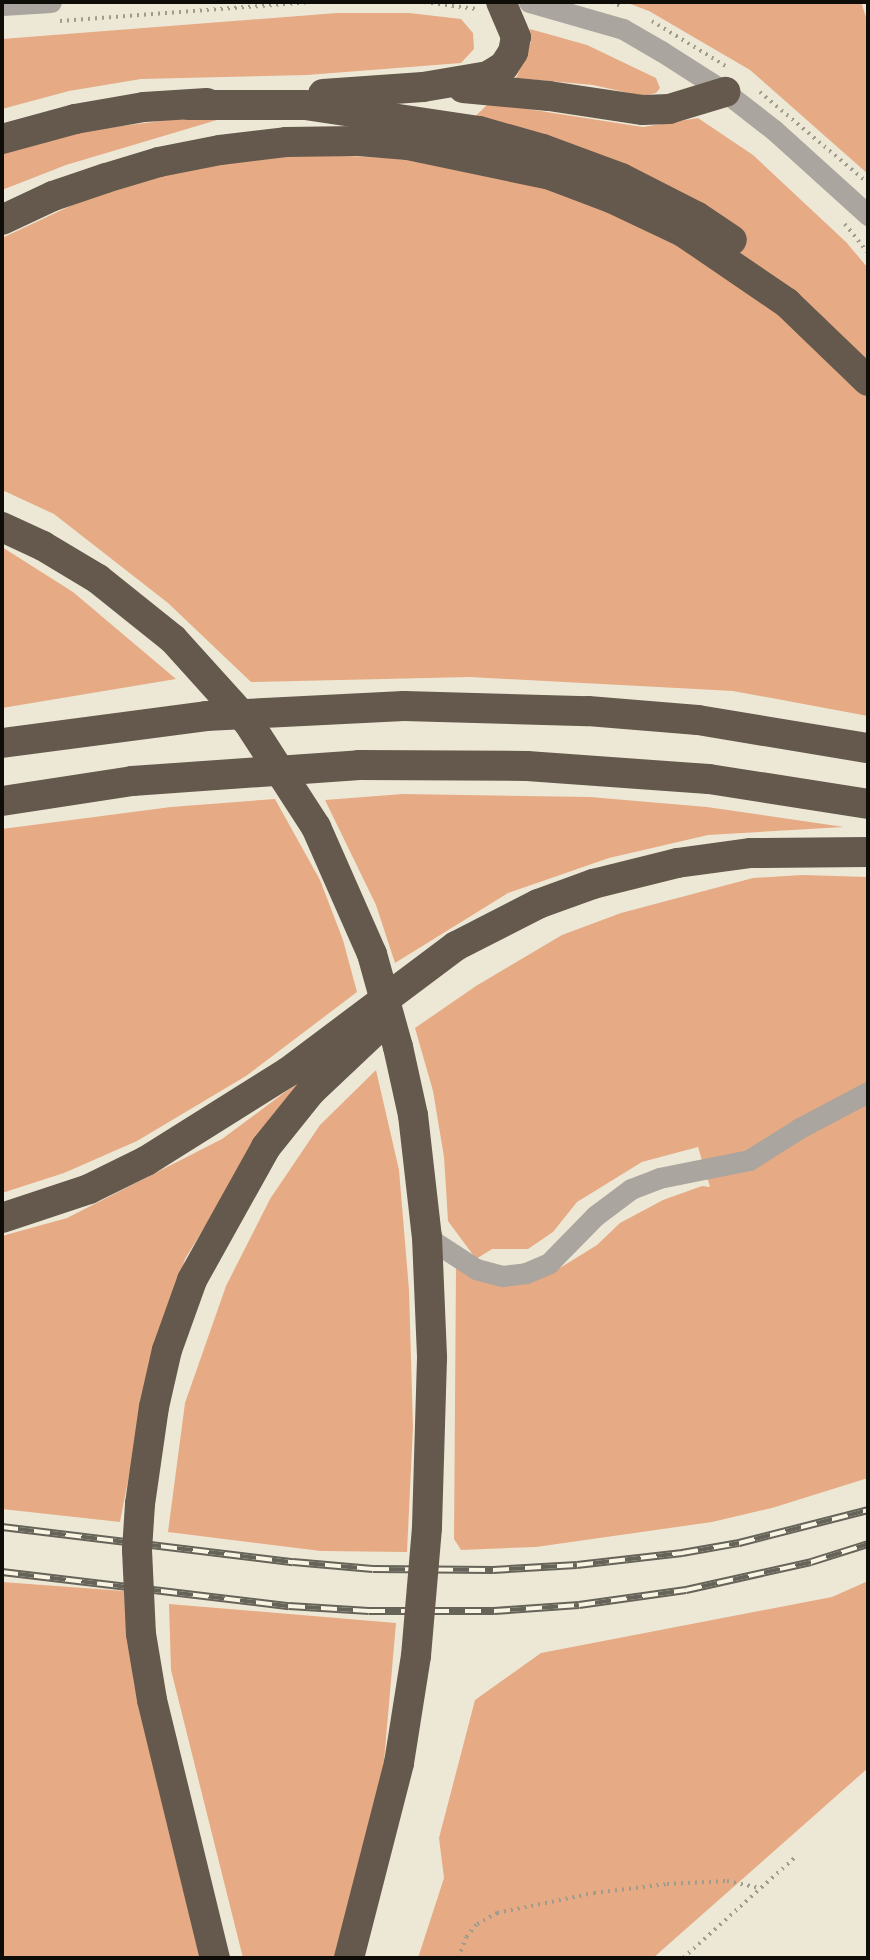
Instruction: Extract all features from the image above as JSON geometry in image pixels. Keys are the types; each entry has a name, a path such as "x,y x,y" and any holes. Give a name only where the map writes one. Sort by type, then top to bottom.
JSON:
{"highway":[{"path":"2,139 75,119 144,107 423,87 472,81 488,76 504,66 513,52 516,37 501,2"},
{"path":"423,87 485,89 643,110 669,109 725,92"},
{"path":"188,105 305,105 396,117 480,131 542,149 609,174 696,216 752,254 799,292 868,360"},
{"path":"2,220 53,196 106,178 159,162 220,150 286,142 358,141 408,145 550,174 611,198 683,232 786,303 868,381"},
{"path":"2,527 43,546 98,579 173,639 248,722 316,827 372,954 398,1047 413,1115 427,1237 432,1358 427,1528 416,1656 399,1763 349,1958"},
{"path":"2,743 206,716 320,708 417,706 575,710 698,720 868,748"},
{"path":"2,801 132,781 373,765 527,766 709,779 868,804"},
{"path":"2,1218 89,1189 146,1161 288,1072 456,946 538,904 593,884 677,863 751,853 868,852"},
{"path":"215,1958 152,1700 141,1634 137,1550 140,1504 153,1407 167,1349 192,1280 266,1147 310,1091 350,1052 463,955 510,920"}],"street":[{"path":"529,2 623,29 725,92 774,131 868,215"},
{"path":"2,5 53,12"},
{"path":"427,1237 476,1269 503,1276 527,1273 549,1263 595,1216 631,1189 659,1178 749,1160 798,1129 868,1092"}],"path":[{"path":"53,12 314,2"},
{"path":"683,1958 795,1857"},
{"path":"458,1958 466,1937 477,1924 497,1913 594,1892 667,1884 727,1881 761,1888"}],"shaded area":[{"path":"625,2 861,2 868,23 868,174 750,70 649,11"},
{"path":"337,13 409,13 461,19 473,33 474,49 461,63 307,75 141,79 69,91 2,109 2,39"},
{"path":"530,29 587,45 656,78 660,88 656,93 642,96 593,85 516,78 531,42"},
{"path":"489,103 643,127 698,118 753,155 846,242 868,268 868,716 733,691 470,677 251,682 168,603 54,514 2,490 2,238 115,185 263,152 430,160"},
{"path":"254,109 66,165 2,190 2,152 59,134"},
{"path":"2,547 73,592 176,679 2,708"},
{"path":"403,794 590,797 707,807 844,827 708,835 609,858 508,893 395,963 376,905 325,800"},
{"path":"275,799 320,880 343,940 357,992 246,1076 137,1141 64,1173 2,1193 2,829 171,807"},
{"path":"802,875 868,877 868,1478 772,1508 712,1522 536,1547 461,1550 454,1539 456,1267 528,1283 563,1266 597,1245 620,1223 663,1200 702,1186 710,1187 698,1147 642,1162 577,1202 553,1232 528,1249 492,1249 476,1259 448,1221 444,1157 433,1091 415,1028 476,986 562,935 621,913 753,878"},
{"path":"332,1057 267,1125 185,1259 147,1382 120,1522 2,1509 2,1236 67,1218 222,1139"},
{"path":"376,1070 399,1170 409,1290 413,1427 407,1552 321,1551 168,1532 185,1403 226,1286 270,1199 320,1125"},
{"path":"868,1581 868,1768 653,1958 418,1958 444,1878 439,1838 475,1700 541,1653 832,1597"},
{"path":"2,1582 124,1591 134,1684 203,1958 2,1958"},
{"path":"169,1604 396,1623 383,1773 339,1958 243,1958 171,1670"}],"railway":[{"path":"2,1527 293,1562 373,1569 493,1570 577,1565 682,1553 739,1543 868,1510"},
{"path":"2,1572 289,1606 369,1611 494,1611 579,1605 686,1590 811,1562 868,1544"}]}
